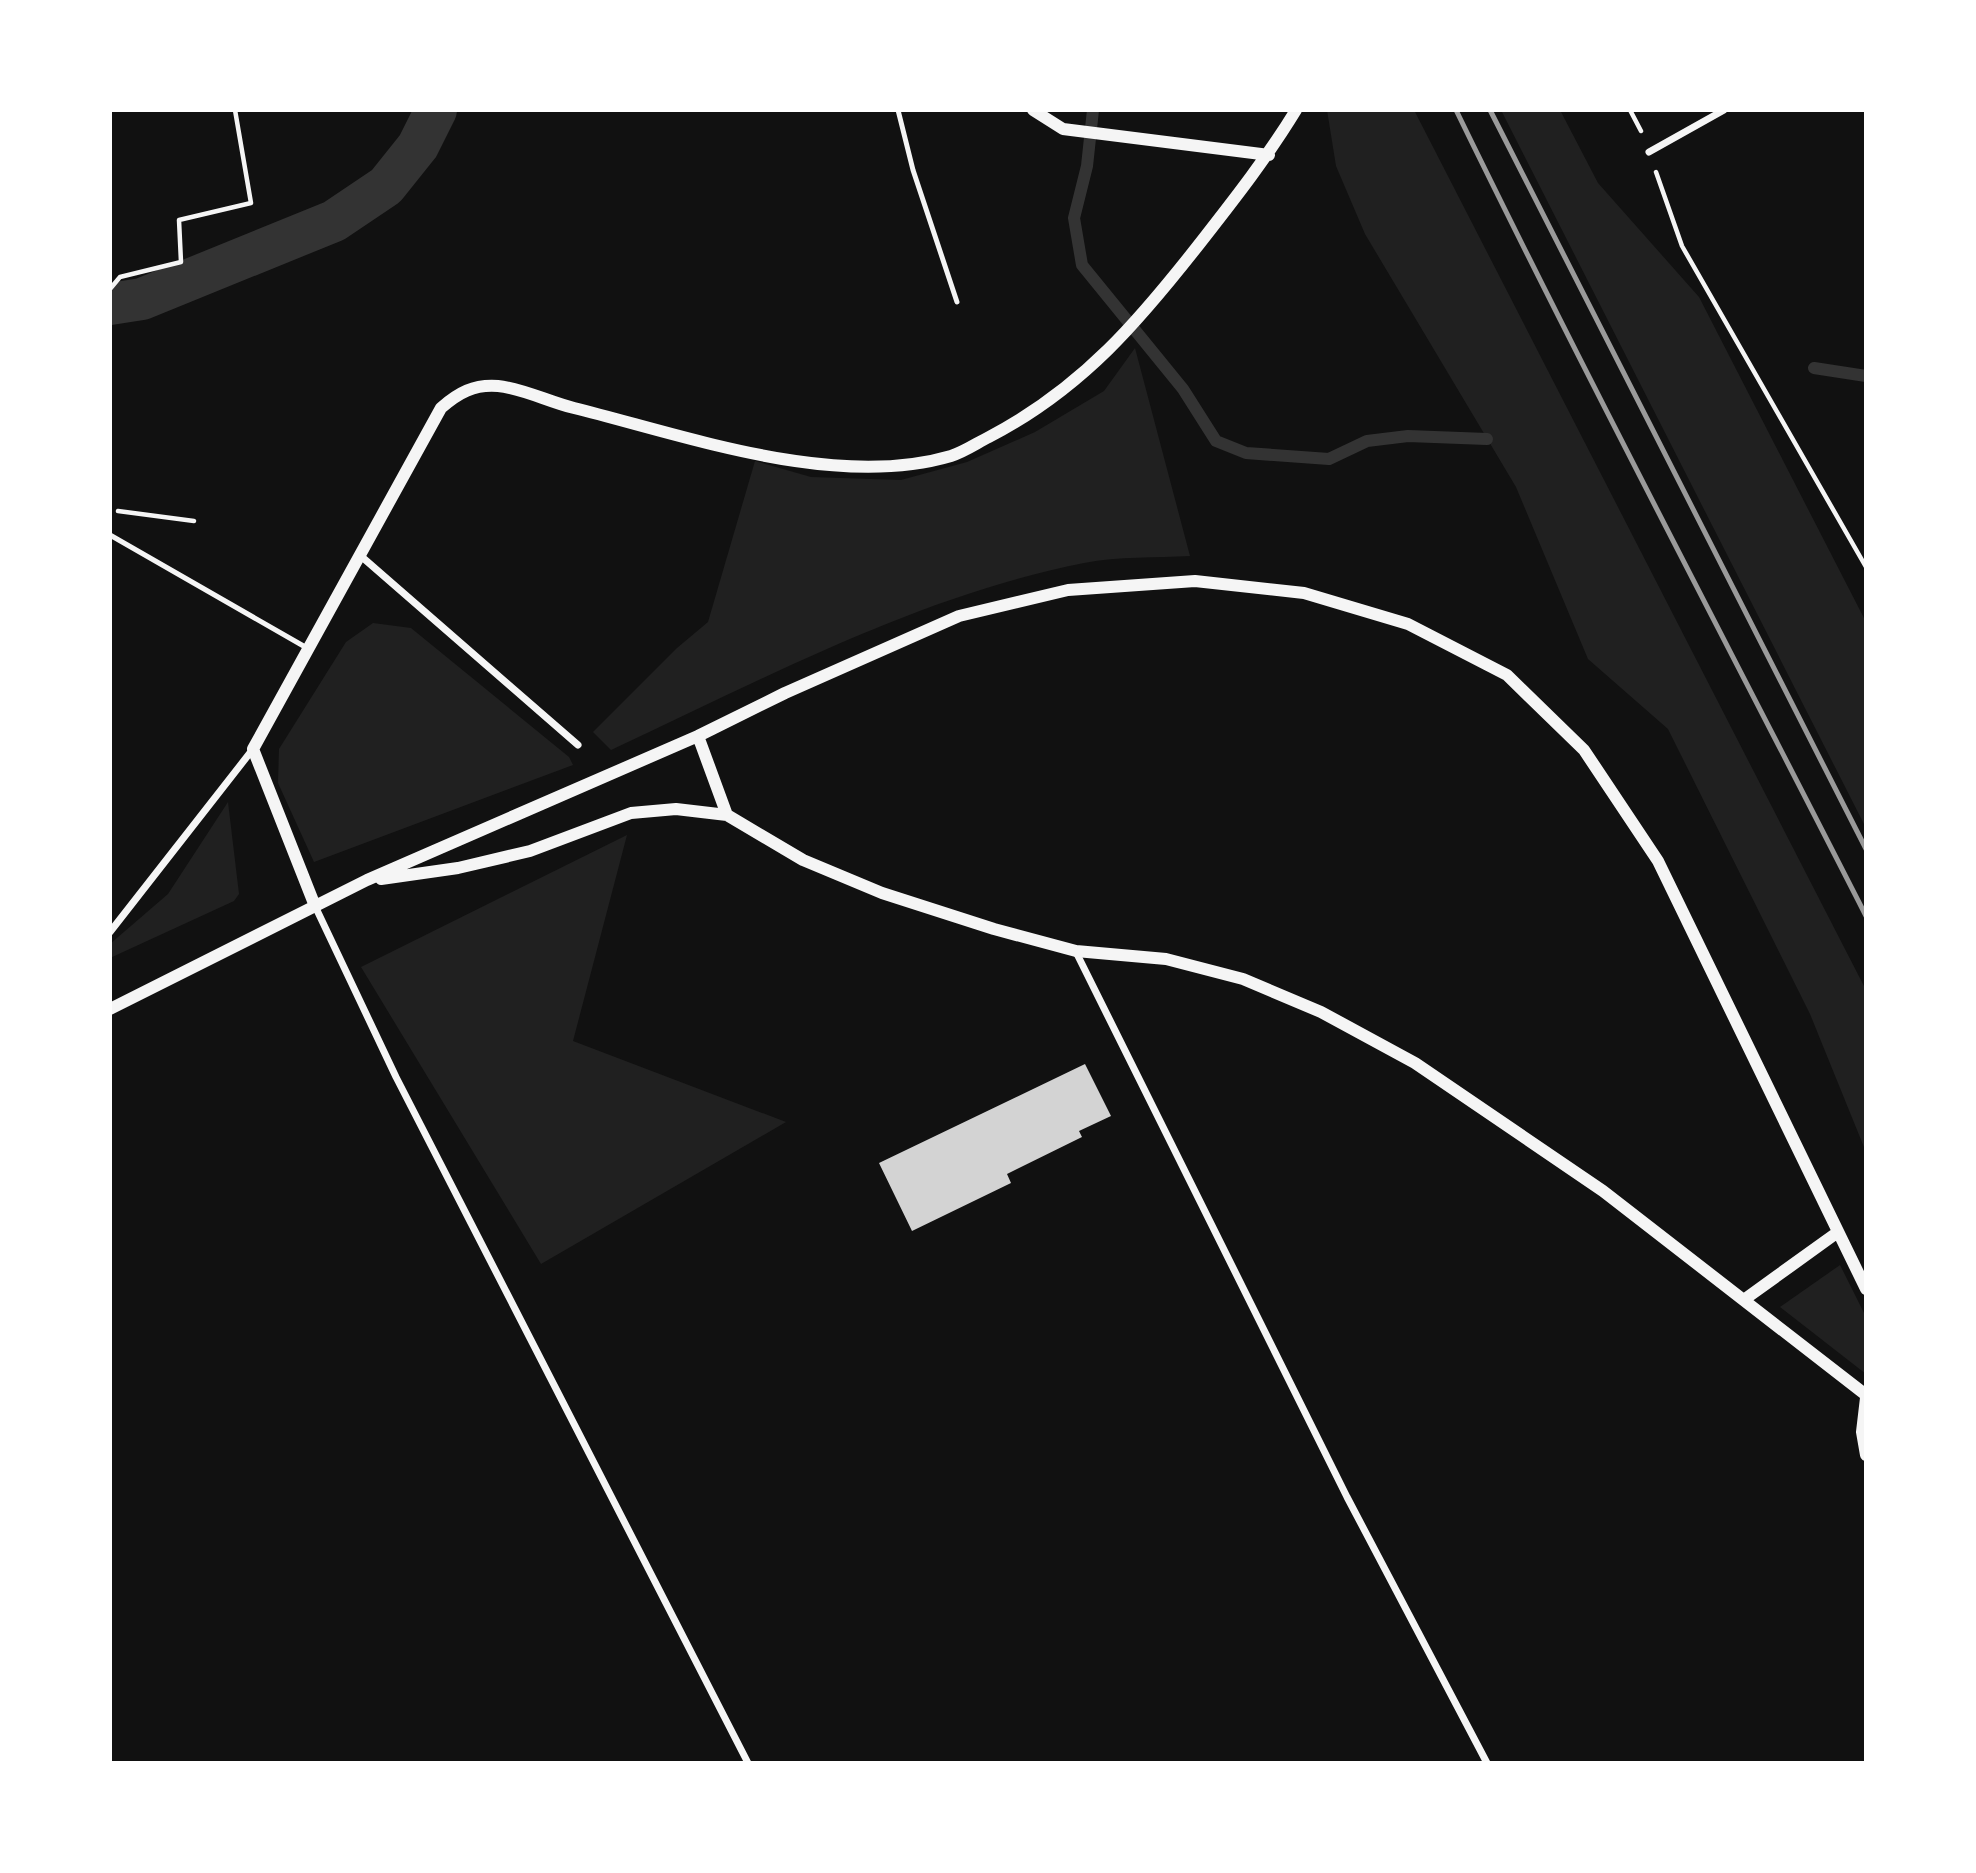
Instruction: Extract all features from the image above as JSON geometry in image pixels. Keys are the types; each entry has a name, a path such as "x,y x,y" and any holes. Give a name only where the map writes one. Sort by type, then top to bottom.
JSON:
{"street":[{"path":"1033,110 1063,129 1269,155"},
{"path":"110,932 253,749 362,557 441,408 457,394 475,387 499,386 569,407 793,461 874,468 952,456 1032,415 1100,360 1148,309 1269,155 1296,110"},
{"path":"1649,152 1724,110"},
{"path":"362,557 578,745"},
{"path":"110,1009 367,880 698,736 785,693 958,616 1068,590 1195,581 1304,593 1408,624 1507,675 1584,750 1658,861 1866,1289"},
{"path":"698,736 727,815"},
{"path":"253,749 315,906 396,1077 748,1763"},
{"path":"367,880 458,868 530,850 631,813 677,809 727,815 803,860 881,893 993,929 1076,951 1178,962 1243,979 1321,1012 1415,1063 1603,1191 1745,1299 1866,1396 1862,1432 1866,1455"},
{"path":"1076,951 1347,1497 1487,1763"},
{"path":"1745,1299 1839,1232"}],"lane":[{"path":"898,110 913,170 957,302"},
{"path":"110,535 310,650"}],"path":[{"path":"110,289 120,277 181,262 179,220 251,203 235,110"},
{"path":"1630,110 1649,152 1682,246 1866,567"},
{"path":"110,510 194,521"}],"shaded area":[{"path":"1327,110 1414,110 1866,990 1866,1152 1810,1014 1668,729 1588,659 1516,487 1365,234 1336,166"},
{"path":"1501,110 1560,110 1598,183 1699,297 1866,622 1866,828"},
{"path":"1135,348 1190,556 1097,561 1022,578 961,596 842,642 611,750 593,732 677,648 708,622 755,461 811,477 901,480 967,462 1035,432 1104,391"},
{"path":"373,623 411,628 569,757 573,765 314,862 278,783 279,749 346,642"},
{"path":"228,802 239,894 234,901 110,958 110,944 168,894"},
{"path":"627,835 573,1041 786,1122 541,1264 361,967"},
{"path":"1840,1265 1866,1317 1866,1374 1780,1307"}],"building":[{"path":"1085,1064 1111,1116 1079,1131 1082,1137 1007,1174 1011,1183 912,1231 879,1163"}],"waterway":[{"path":"110,304 142,299 334,221 386,186 418,146 436,110"},
{"path":"1093,110 1087,166 1074,218 1082,265 1183,389 1216,441 1246,453 1329,459 1367,441 1408,436 1487,439"},
{"path":"1814,368 1866,376"}],"railway":[{"path":"1456,110 1866,916"},
{"path":"1490,110 1866,849"}]}
